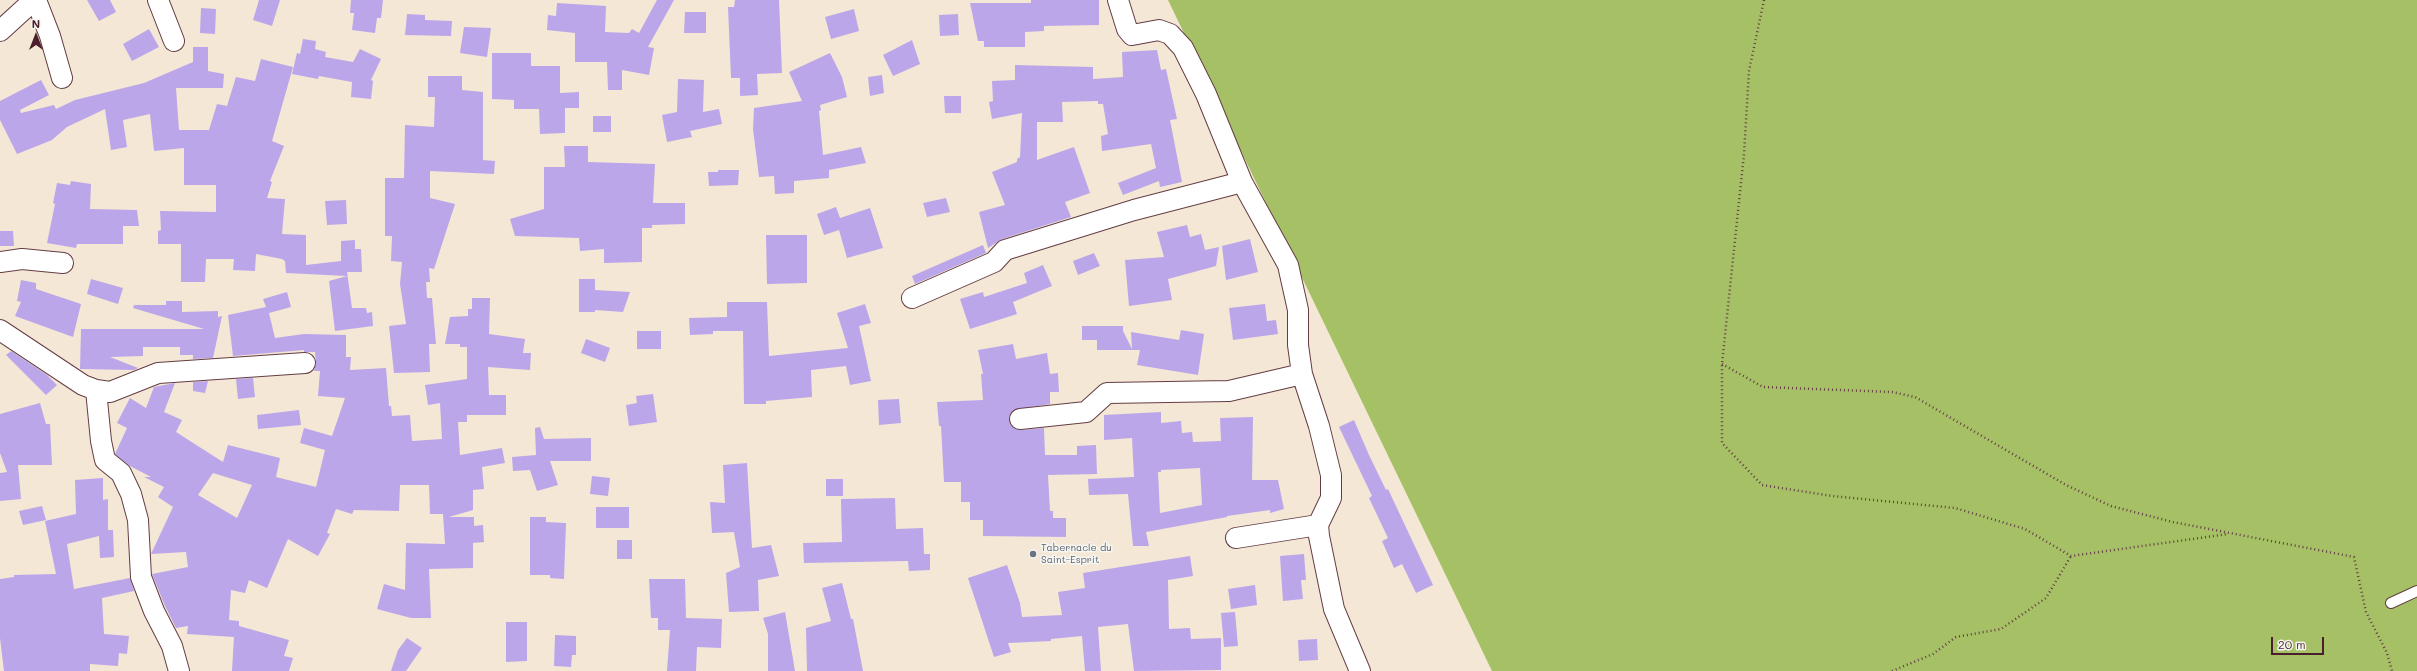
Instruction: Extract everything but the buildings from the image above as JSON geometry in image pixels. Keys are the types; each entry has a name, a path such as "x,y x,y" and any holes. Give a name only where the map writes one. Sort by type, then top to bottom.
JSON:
{"street":[{"path":"0,31 35,0 50,36 62,78"},
{"path":"158,0 174,41"},
{"path":"1118,0 1127,29 1132,35 1159,30 1170,34 1183,48 1206,94 1242,182 1288,265 1298,310 1298,345 1302,374 1319,426 1331,475 1331,498 1318,524 1334,608 1360,671"},
{"path":"912,298 994,262 1005,250 1134,210 1242,182"},
{"path":"0,262 22,259 63,263"},
{"path":"0,330 83,385 96,390 110,392 158,374 305,363"},
{"path":"1020,419 1086,412 1107,393 1229,391 1302,374"},
{"path":"96,390 101,441 106,460 121,473 131,494 138,520 141,577 154,612 172,646 179,671"},
{"path":"1236,538 1318,524"}],"lane":[{"path":"2390,603 2417,591"}],"path":[{"path":"1764,0 1749,71 1744,154 1722,364 1722,443 1762,485 1832,496 1955,508 2025,529 2071,556 2228,534"},
{"path":"1722,364 1763,387 1892,392 1915,397 2066,485 2111,506 2228,534 2354,557 2366,612 2387,653 2392,671"},
{"path":"1892,671 1933,654 1956,637 2001,629 2046,598 2071,556"}],"green space":[{"path":"1168,0 2417,0 2417,671 1492,671"}],"place":[{"name":"Tabernacle du Saint-Esprit","path":"1033,554"}]}
